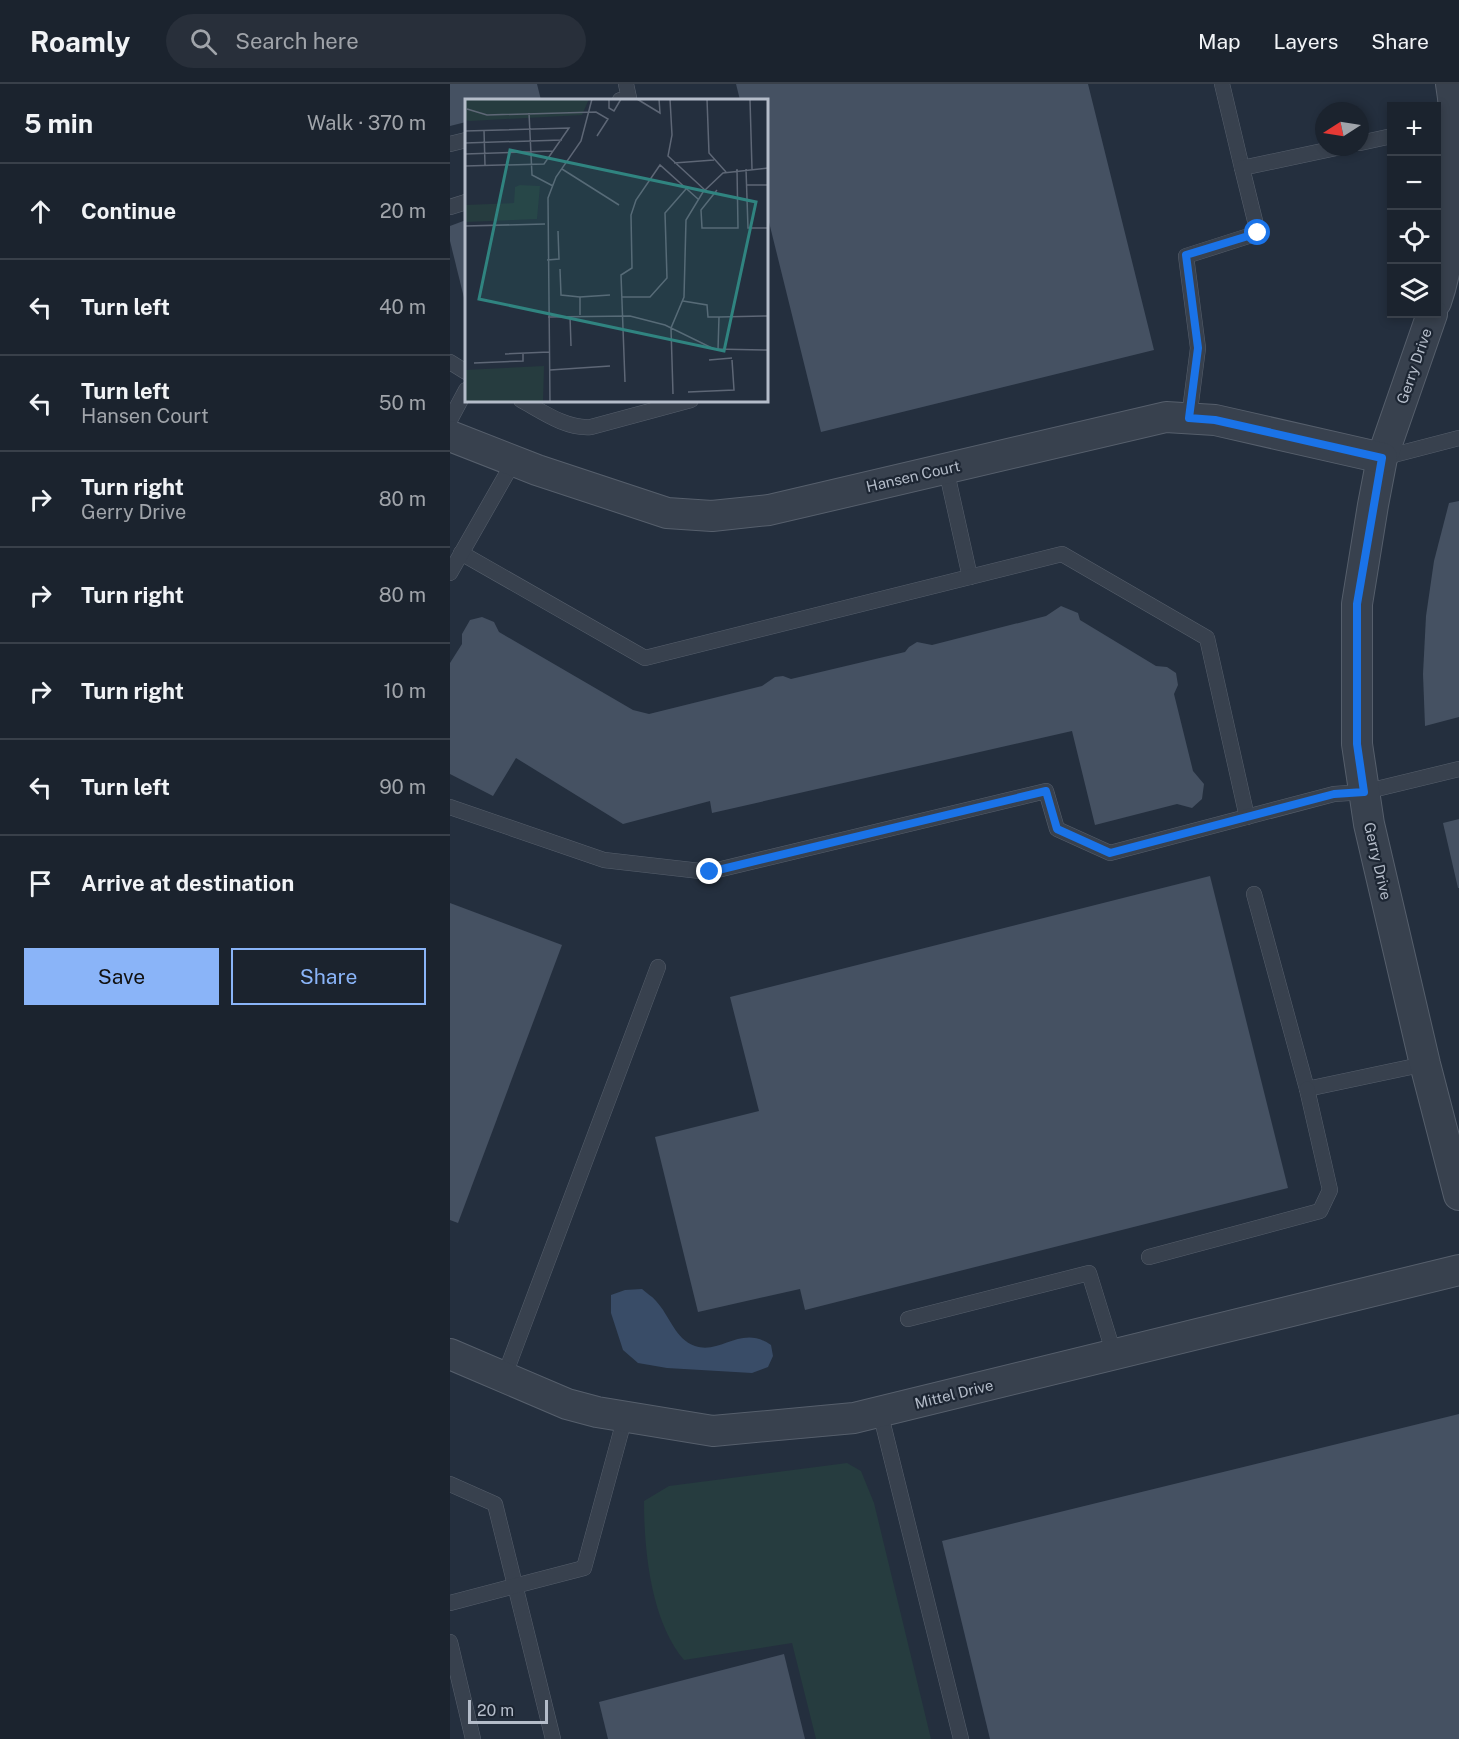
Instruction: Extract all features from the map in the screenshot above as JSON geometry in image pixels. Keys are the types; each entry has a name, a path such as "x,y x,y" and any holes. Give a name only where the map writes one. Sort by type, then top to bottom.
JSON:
{"street":[{"path":"1441,284 1455,213 1456,151 1446,126 1451,84"},
{"name":"Gerry Drive","path":"1431,318 1382,458 1357,604 1357,744 1369,824 1425,1064 1451,1124 1459,1195"},
{"name":"Hansen Court","path":"450,436 514,462 667,513 712,516 769,510 1166,417 1215,420 1382,458"},
{"name":"Mittel Drive","path":"450,1354 567,1404 597,1412 713,1431 855,1418 1459,1270"}],"lane":[{"path":"624,99 629,98 626,84"},
{"path":"1189,418 1198,348 1186,255 1258,233 1222,84"},
{"path":"1369,141 1387,137"},
{"path":"450,144 465,140"},
{"path":"1242,168 1315,153"},
{"path":"450,207 465,202"},
{"path":"450,362 465,371"},
{"path":"450,420 465,392"},
{"path":"525,402 568,425 580,428 684,402"},
{"path":"1382,458 1459,438"},
{"path":"450,573 514,462"},
{"path":"946,469 970,577"},
{"path":"461,553 645,658 1062,554 1207,638 1247,817"},
{"path":"450,807 604,860 710,872 1046,791 1057,829 1110,853 1334,794 1364,792 1459,769"},
{"path":"1149,1257 1320,1211 1330,1190 1308,1089 1254,894"},
{"path":"504,1377 658,966"},
{"path":"1308,1089 1425,1064"},
{"path":"908,1319 1089,1273 1114,1354"},
{"path":"880,1412 961,1739"},
{"path":"450,1603 584,1568 625,1417"},
{"path":"450,1484 495,1504 553,1739"},
{"path":"450,1642 473,1739"}],"green space":[{"path":"847,1463 861,1471 874,1503 931,1739 816,1739 792,1643 684,1660 664,1626 657,1606 648,1563 644,1501 669,1486"}],"water":[{"path":"642,1289 656,1301 678,1333 688,1343 705,1348 741,1338 760,1339 771,1345 773,1356 768,1367 752,1373 667,1368 638,1363 623,1350 611,1313 611,1295 625,1290"}],"building":[{"path":"450,84 537,84 541,99 465,99 465,122 450,126"},
{"path":"736,84 1088,84 1154,350 821,432 768,218 768,99 740,99"},
{"path":"465,220 465,302 450,241 450,226"},
{"path":"1459,501 1459,717 1425,726 1423,674 1426,616 1434,561 1449,503"},
{"path":"1061,606 1078,613 1080,620 1156,666 1167,667 1176,673 1178,685 1174,694 1193,771 1204,784 1202,799 1192,808 1177,804 1095,825 1072,731 712,813 710,801 623,824 516,758 493,796 450,774 450,663 462,644 462,634 470,620 482,617 494,622 499,632 633,710 649,714 762,686 775,677 783,676 791,679 905,652 917,642 932,645 1046,616"},
{"path":"1459,819 1459,888 1458,888 1443,823"},
{"path":"1210,876 1288,1188 805,1310 800,1289 698,1312 655,1137 759,1111 730,997"},
{"path":"450,903 562,945 458,1223 450,1220"},
{"path":"1459,1414 1459,1739 990,1739 942,1541"},
{"path":"784,1654 805,1739 608,1739 599,1702"}],"route":[{"path":"710,872 1046,791 1057,829 1110,853 1334,794 1364,792 1357,744 1357,604 1382,458 1215,420 1189,418 1198,348 1186,255 1258,233"}]}
